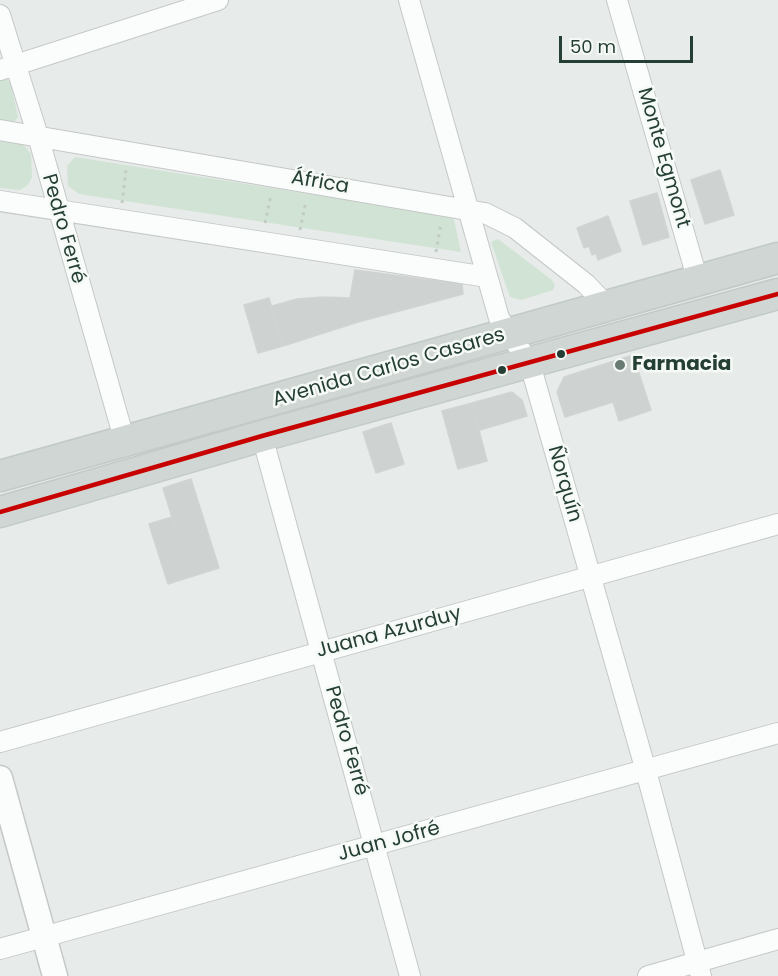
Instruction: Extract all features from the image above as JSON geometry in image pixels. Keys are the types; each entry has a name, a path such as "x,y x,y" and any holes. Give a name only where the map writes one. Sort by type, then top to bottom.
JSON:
{"main road":[{"name":"Avenida Carlos Casares","path":"0,476 608,308 778,258"},
{"name":"Avenida Carlos Casares","path":"0,512 262,436 778,294"}],"street":[{"name":"Ñorquín","path":"409,0 499,318 530,364 700,969"},
{"name":"Monte Egmont","path":"617,0 699,281"},
{"path":"8,68 209,1"},
{"name":"Pedro Ferré","path":"0,15 8,68 38,136 125,442"},
{"name":"África","path":"0,129 468,208 485,213 515,228 586,284 608,308"},
{"path":"0,201 487,277"},
{"name":"Pedro Ferré","path":"262,436 411,976"},
{"name":"Juana Azurduy","path":"0,742 778,524"},
{"name":"Juan Jofré","path":"0,950 778,733"},
{"path":"0,778 55,976"},
{"path":"648,976 700,969 778,939"}],"path":[{"path":"119,221 129,151"},
{"path":"261,242 275,175"},
{"path":"297,248 310,181"},
{"path":"433,267 444,204"}],"green space":[{"path":"0,76 6,77 11,84 18,117 13,123 0,122"},
{"path":"0,139 22,143 31,154 32,177 28,185 20,190 0,188"},
{"path":"75,157 449,216 454,220 461,252 79,194 68,186 67,166"},
{"path":"498,239 552,280 555,285 553,290 521,300 510,297 491,242"}],"building":[{"path":"720,170 734,215 705,224 691,180"},
{"path":"657,193 669,237 643,245 630,201"},
{"path":"608,216 621,251 598,260 596,253 592,255 589,246 584,248 577,228"},
{"path":"355,270 462,284 463,294 358,322 350,298"},
{"path":"323,297 333,330 308,338 297,299"},
{"path":"323,297 350,298 358,322 333,330"},
{"path":"269,298 283,346 258,353 244,305"},
{"path":"297,299 308,338 283,346 272,306"},
{"path":"633,355 651,410 619,421 613,402 565,417 557,392 564,377"},
{"path":"512,392 522,400 527,416 480,430 472,403"},
{"path":"472,403 487,461 458,469 442,411"},
{"path":"391,423 404,464 376,473 363,432"},
{"path":"191,479 219,568 190,577 163,488"},
{"path":"172,517 190,577 168,584 149,524"}],"transit line":[{"path":"0,512 262,436 778,294"}],"place":[{"name":"Farmacia","path":"620,365"}]}
